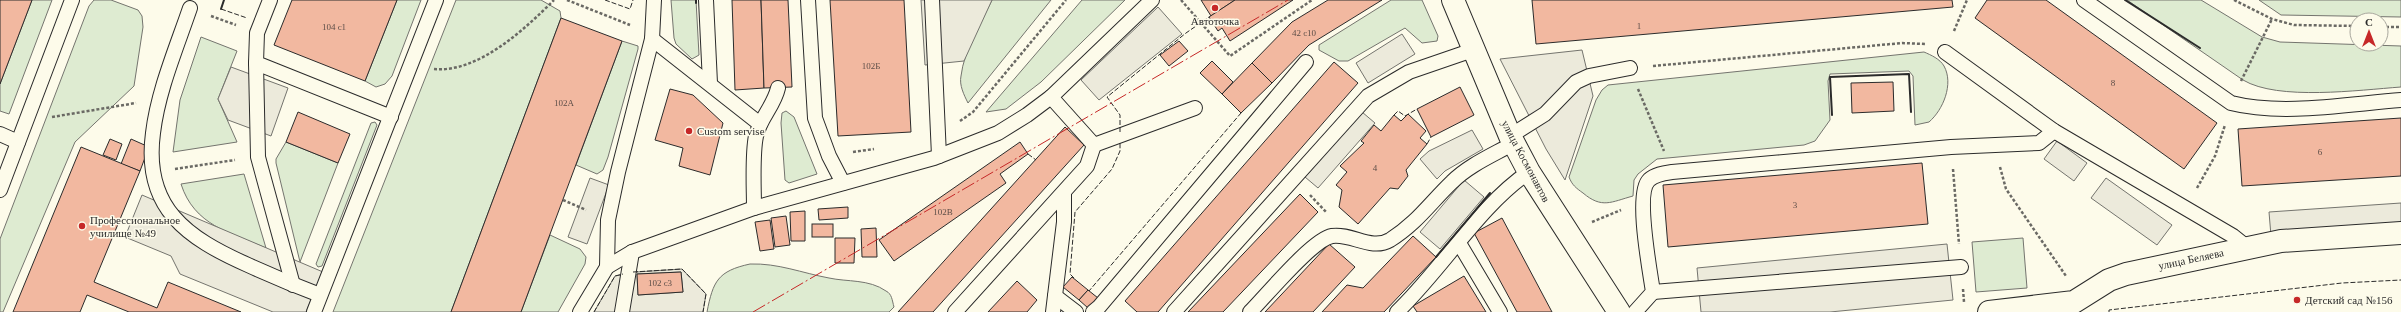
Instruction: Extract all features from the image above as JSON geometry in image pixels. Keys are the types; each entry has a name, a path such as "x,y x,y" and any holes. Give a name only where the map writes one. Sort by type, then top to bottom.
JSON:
{"street":[{"name":"улица Космонавтов","path":"1453,0 1512,139 1529,172 1619,312"},
{"name":"улица Беляева","path":"1989,312 2074,307 2109,280 2126,274 2281,241 2401,233"}],"lane":[{"path":"0,190 72,0"},
{"path":"270,0 257,33 256,63 258,156 293,285"},
{"path":"314,312 436,0"},
{"path":"607,267 608,220 653,37 654,0"},
{"path":"706,0 710,83"},
{"path":"808,0 815,118 829,156 843,183"},
{"path":"932,0 939,156"},
{"path":"580,312 607,267 632,252 754,208 939,156 998,132 1027,116 1051,97 1152,0"},
{"path":"2084,0 2231,104 2253,109 2278,109 2401,100"},
{"path":"190,8 160,99 153,133 152,172 162,201 176,222 198,240 225,255 293,285 320,295"},
{"path":"653,37 760,124"},
{"path":"1174,312 1365,99 1409,72 1473,50"},
{"path":"1945,52 2054,130 2233,236 2248,248"},
{"path":"1093,312 1099,307 1306,62"},
{"path":"256,63 390,117"},
{"path":"1250,312 1316,244 1332,236 1349,237 1378,245 1389,241 1414,224 1461,174 1545,114 1576,82 1589,76 1630,68"},
{"path":"754,208 756,137 760,124 772,106 778,88"},
{"path":"1051,97 1094,145"},
{"path":"1094,145 1195,108"},
{"path":"1653,292 1642,202 1644,186 1648,180 1654,176 1672,172 2040,142 2054,130"},
{"path":"0,134 18,142"},
{"path":"955,312 1064,194 1087,166 1094,145"},
{"path":"1400,311 1509,186 1529,172"},
{"path":"1053,312 1064,222 1064,194"},
{"path":"1459,243 1500,312"},
{"path":"622,312 632,252"},
{"path":"1635,312 1653,292 1961,267"},
{"path":"1055,296 1076,312"}],"path":[{"path":"410,66 456,68 478,61 540,15 554,0"},
{"path":"568,0 653,37"},
{"path":"938,130 959,122 973,112 1066,0"},
{"path":"1181,0 1230,56 1312,0"},
{"path":"1965,7 1967,0"},
{"path":"2234,0 2272,19 2294,25 2349,26"},
{"path":"2188,210 2215,156 2231,104 2272,19"},
{"path":"2389,27 2401,27"},
{"path":"1658,136 1630,68 1902,43 1928,44 1945,52"},
{"path":"26,121 160,99"},
{"path":"2001,144 2001,178 2006,189 2064,271 2072,288 2074,307"},
{"path":"152,172 221,162"},
{"path":"1952,168 1955,203"},
{"path":"1585,225 1642,202"}],"green space":[{"path":"32,0 52,0 9,114 0,111 0,84"},
{"path":"94,0 111,0 138,10 142,16 143,27 134,86 75,142 3,312 0,312 0,239 89,6"},
{"path":"397,0 421,0 392,76 385,84 376,87 365,81"},
{"path":"456,0 541,0 560,11 561,18 451,312 333,312"},
{"path":"671,0 696,0 699,55 692,59 676,44 674,38"},
{"path":"992,0 1051,0 968,103 961,86 963,66 974,37"},
{"path":"1082,0 1125,0 1041,82 1006,109 986,112"},
{"path":"1391,0 1422,0 1438,36 1437,41 1422,43 1405,28 1348,61 1339,61 1319,50 1319,45"},
{"path":"2127,0 2201,0 2262,37 2280,42 2349,44 2349,52 2389,52 2389,46 2401,46 2401,87 2342,92 2297,92 2258,86 2243,80"},
{"path":"2259,0 2401,0 2401,17 2389,17 2389,12 2349,12 2349,16 2281,15"},
{"path":"201,37 237,51 218,99 237,142 173,152 180,100"},
{"path":"622,41 638,46 638,49 608,157 603,170 597,174 576,165"},
{"path":"1924,52 1940,61 1947,73 1948,81 1946,96 1943,104 1929,122 1915,125 1913,76 1909,71 1830,74 1828,81 1830,120 1815,141 1804,145 1657,159 1638,174 1634,180 1633,196 1607,203 1596,201 1578,190 1571,182 1569,177 1596,100 1602,90 1608,85"},
{"path":"786,111 794,117 817,174 789,183 785,180 781,123 782,113"},
{"path":"375,122 377,125 322,266 318,267 316,264 371,123"},
{"path":"286,142 338,163 300,262 276,163 276,159"},
{"path":"244,174 266,248 227,232 204,218 187,198 181,184"},
{"path":"550,235 580,249 586,257 585,264 558,312 521,312"},
{"path":"2023,238 2027,288 1976,292 1972,242"},
{"path":"750,264 770,265 829,278 872,284 890,294 894,307 889,312 707,312 712,292 719,279 731,270"}],"shaded area":[{"path":"921,0 992,0 964,61 925,65"},
{"path":"1158,7 1182,34 1099,100 1081,80"},
{"path":"1402,34 1415,54 1368,83 1356,63"},
{"path":"1582,50 1593,96 1565,180 1546,149 1500,59"},
{"path":"231,67 288,88 271,136 228,120 218,99"},
{"path":"1362,112 1375,123 1318,188 1305,177"},
{"path":"1472,130 1483,149 1445,171 1437,179 1420,159 1429,151"},
{"path":"2057,141 2087,163 2074,181 2044,159"},
{"path":"590,178 609,185 587,244 568,237"},
{"path":"2106,178 2172,225 2157,245 2091,198"},
{"path":"1464,180 1484,197 1440,249 1420,232"},
{"path":"142,195 323,272 306,312 273,312 180,274 171,256 125,237"},
{"path":"2401,203 2401,227 2271,236 2269,212"},
{"path":"1947,244 1953,300 1830,312 1701,312 1697,268"},
{"path":"682,269 706,294 703,312 594,312 615,276 636,272","holes":["681,272 683,292 638,295 637,274"]}],"building":[{"path":"0,0 32,0 0,84"},
{"path":"292,0 397,0 365,81 274,45"},
{"path":"732,0 761,0 764,88 735,90"},
{"path":"761,0 788,0 792,87 764,88"},
{"path":"830,0 904,0 911,132 838,136"},
{"name":"Автоточка","path":"1201,0 1235,0 1211,16"},
{"path":"1235,0 1293,0 1230,41 1222,28 1218,31 1209,17"},
{"path":"1328,0 1382,0 1309,45 1272,83 1252,63 1292,22"},
{"path":"1532,0 1952,0 1953,7 1536,44"},
{"path":"1987,0 2046,0 2217,123 2184,169 1975,18"},
{"path":"561,18 622,41 521,312 451,312"},
{"path":"1179,41 1188,51 1169,66 1160,55"},
{"path":"1212,61 1233,82 1222,94 1200,73"},
{"path":"1334,62 1358,83 1158,312 1137,312 1125,301"},
{"path":"1252,63 1272,83 1241,113 1222,94"},
{"path":"1893,82 1894,111 1852,113 1851,83"},
{"path":"1460,87 1474,115 1431,137 1417,109"},
{"name":"Custom servise","path":"670,89 693,95 723,123 710,175 679,166 683,148 655,140"},
{"path":"298,112 350,134 338,163 286,142"},
{"path":"1408,114 1426,131 1420,138 1427,144 1406,170 1408,176 1398,189 1390,188 1358,224 1339,207 1342,190 1336,185 1347,172 1340,166 1364,143 1361,141 1374,125 1381,131 1394,115 1401,121"},
{"path":"2401,118 2401,176 2242,186 2238,129"},
{"path":"1065,127 1084,145 933,312 898,312"},
{"path":"110,139 122,144 116,160 103,155"},
{"path":"131,139 149,147 140,171 121,164"},
{"path":"1020,142 1028,154 1000,174 1006,183 894,261 879,240"},
{"name":"Профессиональное училище №49","path":"81,147 140,171 94,282 157,308 168,282 241,312 129,312 87,295 80,312 13,312"},
{"path":"1922,163 1928,224 1668,247 1663,185"},
{"path":"1300,194 1318,212 1223,312 1188,312"},
{"path":"848,207 848,218 819,220 818,209"},
{"path":"805,211 805,241 791,241 790,212"},
{"path":"786,216 790,245 775,247 771,218"},
{"path":"1502,218 1552,312 1517,312 1474,233"},
{"path":"770,220 774,249 760,251 755,222"},
{"path":"812,224 833,224 833,237 812,237"},
{"path":"876,228 877,257 862,257 861,229"},
{"path":"1413,236 1436,257 1384,312 1322,312 1347,285 1363,288"},
{"path":"835,238 855,238 854,263 835,263"},
{"path":"1329,244 1355,267 1313,312 1265,312"},
{"path":"681,272 683,292 638,295 637,274"},
{"path":"1464,276 1486,312 1417,312 1413,306"},
{"path":"1072,277 1088,290 1079,300 1063,287"},
{"path":"1017,281 1037,300 1027,312 988,312"},
{"path":"1088,290 1098,298 1088,308 1079,300"}],"fence":[{"path":"605,0 630,9 633,0"},
{"path":"221,9 247,18"},
{"path":"1120,132 1120,115 1107,97 1186,33 1209,17"},
{"path":"1394,115 1398,111 1405,116 1417,109"},
{"path":"1088,290 1089,291 1241,113"},
{"path":"1427,144 1431,137"},
{"path":"1074,278 1070,274 1075,212 1112,169 1120,151 1120,142"},
{"path":"1028,154 1036,160"},
{"path":"633,272 682,269 706,294 703,312"},
{"path":"594,312 615,276 623,274"},
{"path":"2109,312 2109,310 2342,283 2401,280"}],"wall":[{"path":"221,9 224,0"},
{"path":"2125,0 2200,48"},
{"path":"1832,115 1830,77 1909,74 1911,112"},
{"path":"1436,257 1490,193"}],"power":[{"path":"753,312 1288,0"}],"place":[{"name":"Автоточка","path":"1215,8"},
{"name":"Custom servise","path":"689,131"},
{"name":"Профессиональное училище №49","path":"82,226"},
{"name":"Детский сад №156","path":"2297,300"}]}
